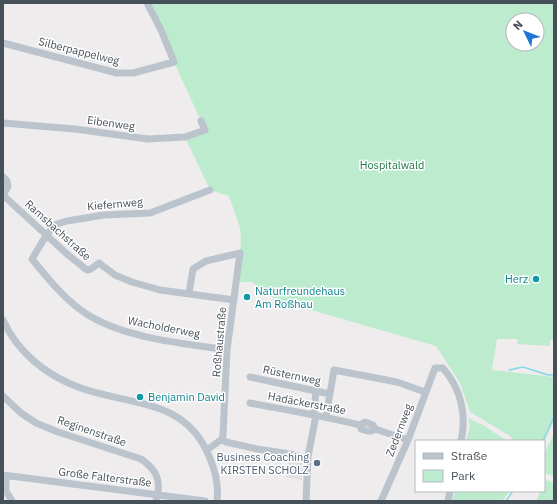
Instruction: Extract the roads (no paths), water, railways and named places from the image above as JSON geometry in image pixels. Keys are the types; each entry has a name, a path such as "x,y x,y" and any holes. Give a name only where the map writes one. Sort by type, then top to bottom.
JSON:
{"street":[{"name":"Silberpappelweg","path":"3,43 117,73 133,73 174,62 161,30 147,3"},
{"name":"Eibenweg","path":"3,124 26,124 75,129 148,139 185,137 205,130 201,121"},
{"name":"Ramsbachstraße","path":"3,177 7,181 8,187 4,196 67,254 87,270 99,264 115,275 132,282 160,290 234,300"},
{"name":"Kiefernweg","path":"47,234 57,224 67,220 150,212 210,190"},
{"name":"Wacholderweg","path":"47,234 32,259 57,289 89,316 114,328 132,334 228,350"},
{"name":"Roßhaustraße","path":"189,293 193,269 206,261 240,252 228,350 226,400 222,439"},
{"path":"3,320 13,338 31,359 56,377 80,388 152,406 170,412 179,417 201,440 207,450 217,484 217,501"},
{"name":"Zedernweg","path":"381,501 408,440 435,368 443,368 450,377 459,395 464,423 461,440"},
{"path":"326,417 334,370 397,382 425,392"},
{"name":"Rüsternweg","path":"250,378 330,394"},
{"path":"306,501 308,456 315,421 314,412 316,391"},
{"name":"Reginenstraße","path":"3,396 21,413 36,423 78,439 141,459 150,465 157,476 159,486 157,498"},
{"name":"Hadäckerstraße","path":"250,403 360,425 364,422 369,422 375,429 408,440"},
{"path":"207,450 222,439 226,442 258,449 296,455"},
{"path":"4,476 6,491 12,501"},
{"name":"Große Falterstraße","path":"4,476 157,498 205,501"}],"waterway":[{"path":"509,370 523,367 548,375 554,375"},
{"path":"543,440 554,417"},
{"path":"506,501 512,492"}],"place":[{"name":"Herz","path":"536,279"},
{"name":"Naturfreundehaus Am Roßhau","path":"247,297"},
{"name":"Benjamin David","path":"140,397"},
{"name":"Business Coaching KIRSTEN SCHOLZ","path":"317,463"}],"park label":[{"name":"Hospitalwald","path":"392,165"}]}
